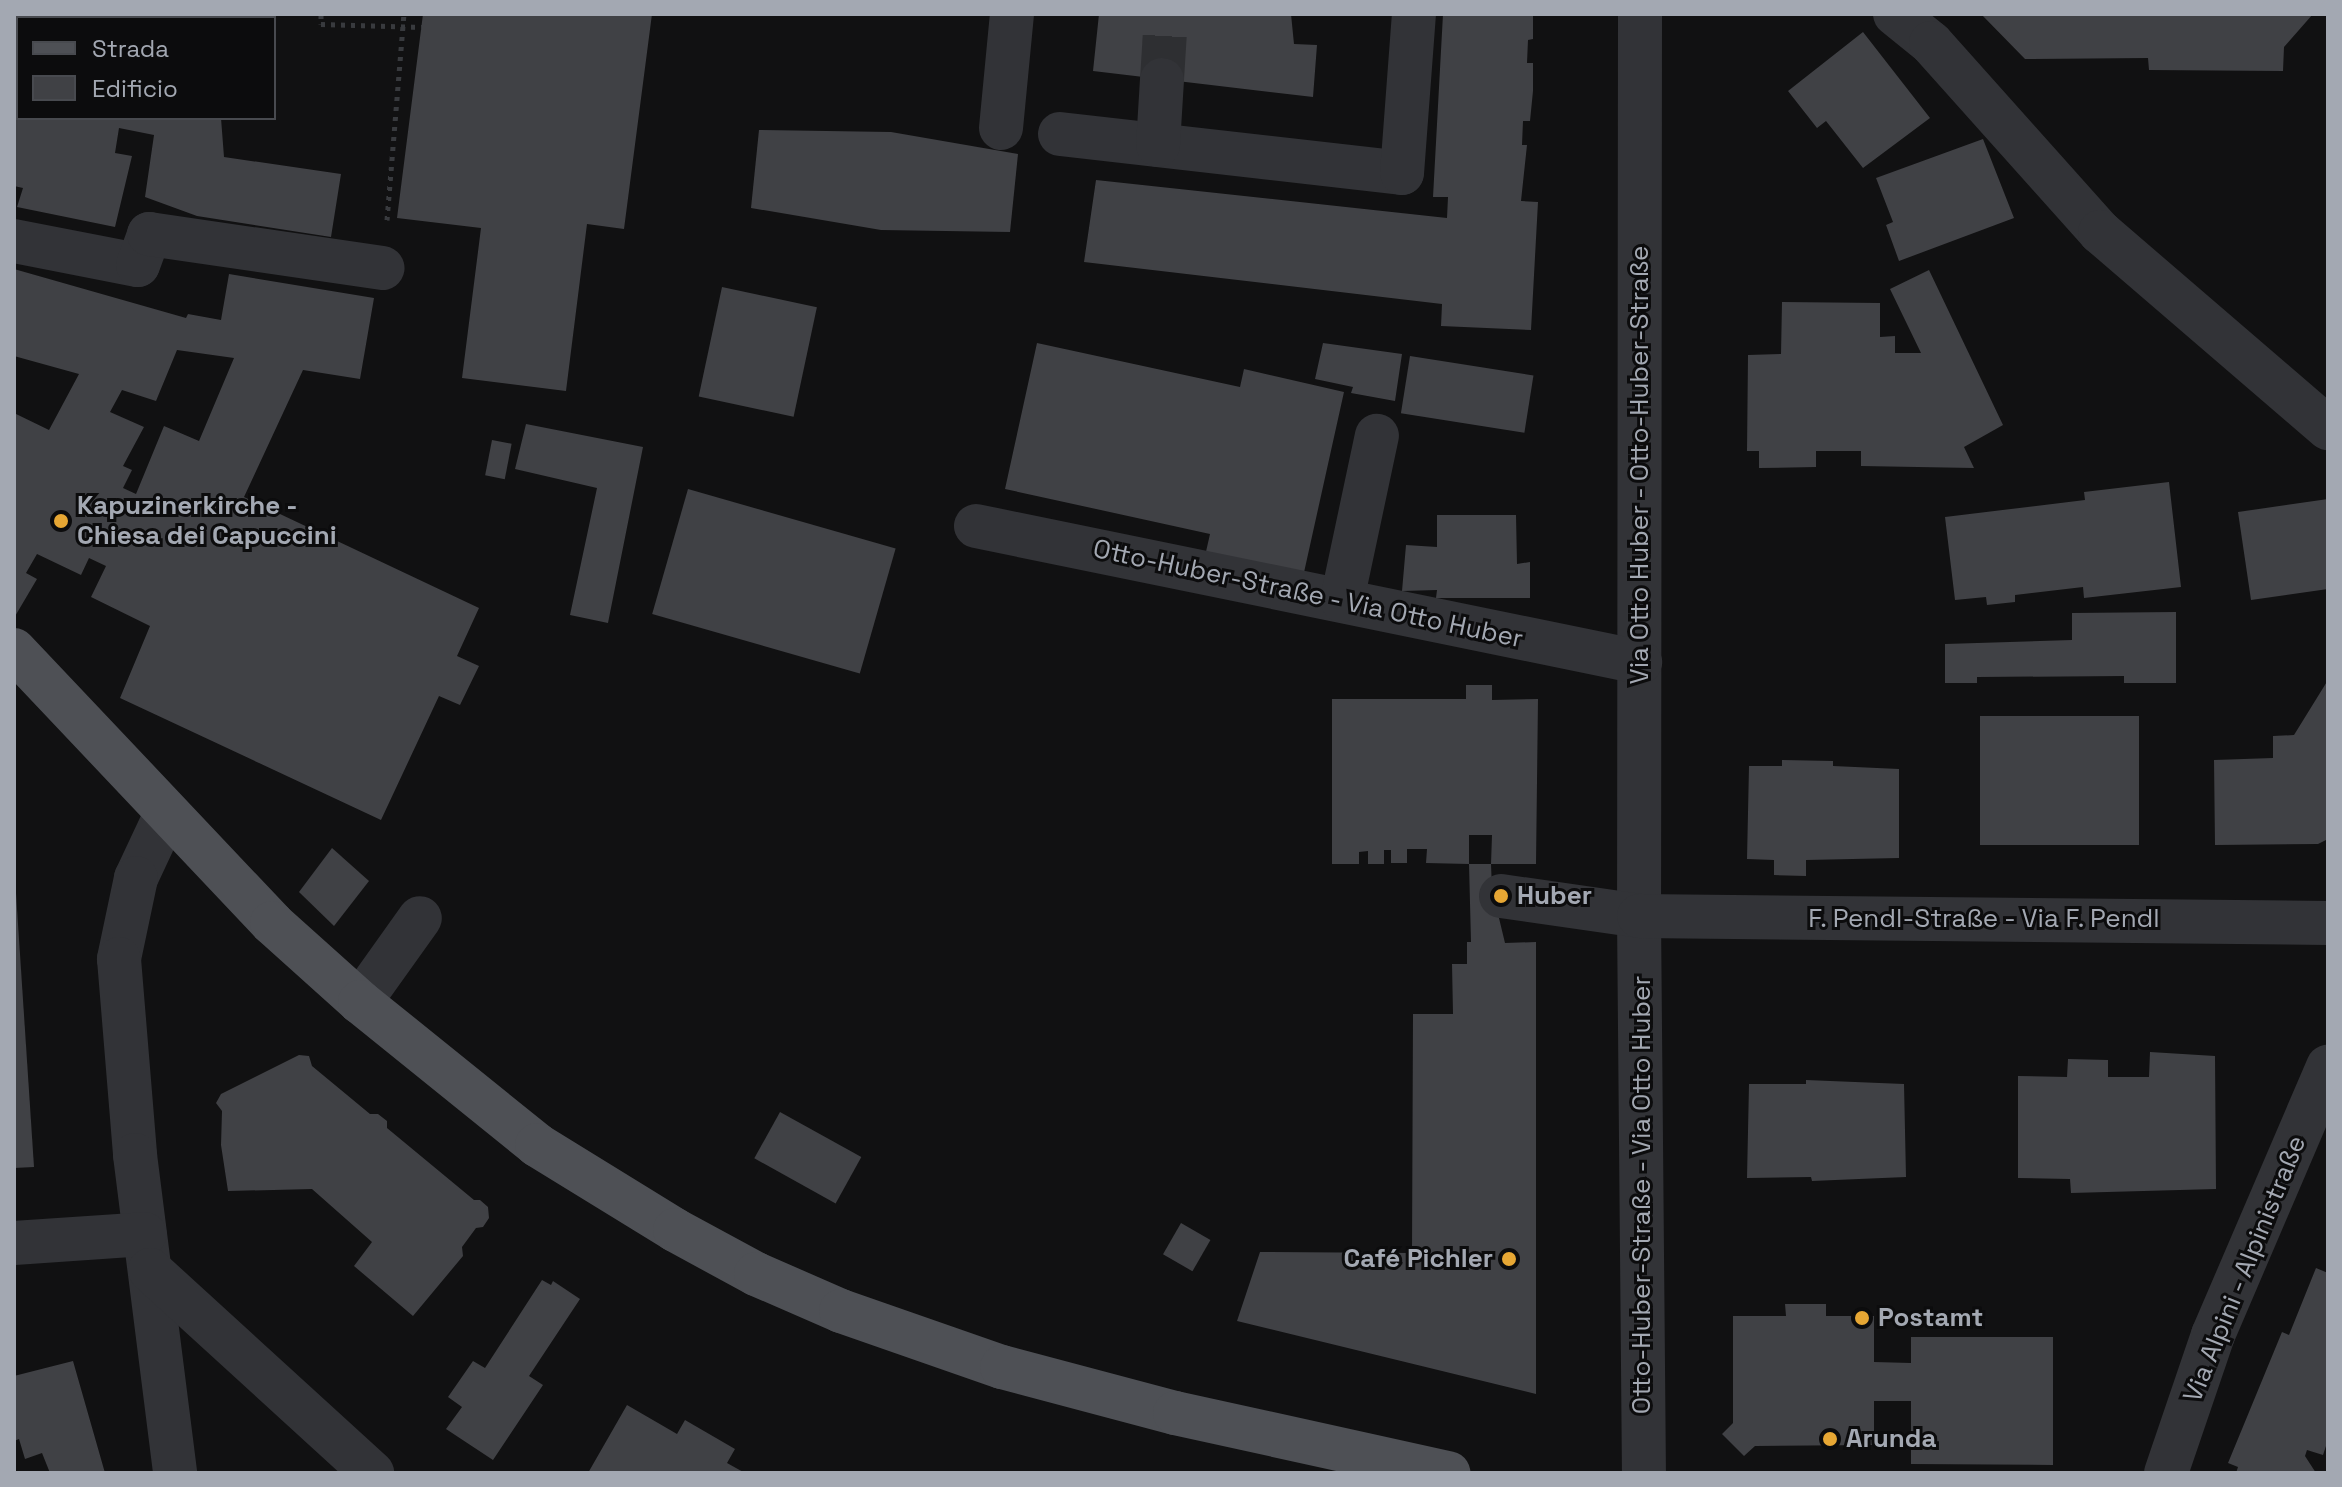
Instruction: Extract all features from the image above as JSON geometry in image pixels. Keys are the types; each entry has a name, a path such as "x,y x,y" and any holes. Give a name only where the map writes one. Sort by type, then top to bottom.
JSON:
{"main road":[{"path":"14,650 272,923 360,1002 537,1145 611,1193 756,1274 914,1339 1090,1392 1448,1473"}],"street":[{"path":"1001,128 1012,14"},
{"path":"1060,134 1402,173 1414,14"},
{"name":"Via Otto Huber - Otto-Huber-Straße","path":"1639,916 1640,14"},
{"path":"1895,14 1931,43 2100,232 2328,428"},
{"path":"1158,145 1162,80"},
{"path":"14,241 138,265 149,234 383,268"},
{"path":"1342,600 1377,436"},
{"name":"Otto-Huber-Straße - Via Otto Huber","path":"976,526 1640,662"},
{"path":"166,814 136,878 119,959 132,1125 175,1473"},
{"name":"F. Pendl-Straße - Via F. Pendl","path":"1501,896 1639,916 2328,923"},
{"name":"Otto-Huber-Straße - Via Otto Huber","path":"1639,916 1644,1473"},
{"path":"360,1002 420,918"},
{"name":"Via Alpini - Alpinistraße","path":"2166,1473 2213,1335 2328,1067"},
{"path":"14,1243 148,1252 372,1473"}],"path":[{"path":"321,14 321,24 422,27"},
{"path":"383,268 404,14"}],"building":[{"path":"14,14 78,16 16,16 16,120 221,120 224,157 341,174 331,237 197,216 145,197 154,135 119,128 115,153 132,156 115,227 17,207 23,188 14,186"},
{"path":"138,14 262,14 262,16"},
{"path":"423,14 652,14 624,229 587,224 566,391 462,378 481,228 397,218"},
{"path":"1099,14 1291,14 1294,44 1317,45 1313,97 1093,71"},
{"path":"1443,14 1533,14 1533,39 1528,40 1527,63 1533,63 1533,91 1530,121 1523,121 1522,145 1527,145 1521,201 1538,202 1531,330 1441,326 1442,304 1084,262 1096,180 1447,218 1448,197 1433,197"},
{"path":"1981,14 2313,14 2284,47 2283,71 2149,70 2148,58 2025,59"},
{"path":"1863,32 1930,118 1863,168 1826,121 1817,128 1788,91"},
{"path":"759,130 891,132 1018,154 1010,232 881,230 751,208"},
{"path":"1983,139 2014,218 1899,261 1886,225 1893,222 1876,178"},
{"path":"14,269 186,318 188,314 221,320 229,274 374,298 360,379 303,370 244,497 479,608 457,656 479,666 460,705 439,696 381,820 120,698 150,626 91,597 106,566 89,558 81,575 37,554 26,573 37,579 14,618 14,413 49,430 79,374 14,356","holes":["177,350 234,358 199,441 164,426 136,494 123,488 132,470 123,466 144,427 110,412 122,390 156,401"]},
{"path":"1929,270 2003,425 1964,447 1974,468 1861,466 1861,451 1816,451 1816,467 1759,468 1759,451 1747,451 1748,355 1781,354 1782,302 1880,303 1880,337 1895,336 1895,353 1921,353 1890,289"},
{"path":"722,287 817,307 794,417 699,397"},
{"path":"1037,343 1240,387 1244,369 1344,392 1303,577 1205,556 1210,534 1005,489"},
{"path":"1323,343 1402,354 1395,401 1351,393 1353,387 1315,379"},
{"path":"1410,356 1533,376 1524,433 1401,413"},
{"path":"526,424 643,447 608,623 570,615 597,488 515,469"},
{"path":"492,440 512,444 505,479 485,475"},
{"path":"2169,482 2181,587 2084,598 2083,587 2015,595 2015,602 1987,605 1986,597 1955,600 1945,517 2085,500 2084,492"},
{"path":"688,489 896,549 860,674 652,614"},
{"path":"2328,499 2328,589 2251,600 2238,512"},
{"path":"1437,515 1516,515 1517,564 1530,562 1530,598 1436,598 1437,590 1402,591 1406,545 1437,547"},
{"path":"2176,612 2176,683 2124,683 2124,676 1977,677 1977,683 1945,683 1945,644 2072,640 2072,613"},
{"path":"2328,680 2328,839 2318,844 2215,845 2214,760 2273,758 2273,736 2294,735"},
{"path":"1466,685 1492,685 1492,700 1538,699 1536,864 1491,864 1492,835 1469,835 1469,864 1426,863 1427,849 1407,849 1407,863 1391,863 1391,850 1384,850 1384,864 1368,864 1368,851 1359,852 1359,864 1332,864 1332,699 1466,699"},
{"path":"1980,716 2139,716 2139,845 1980,845"},
{"path":"1782,760 1833,761 1833,766 1899,769 1899,858 1806,860 1806,876 1774,875 1774,860 1747,859 1749,766 1782,766"},
{"path":"332,848 369,881 334,926 299,892"},
{"path":"14,863 34,1167 14,1168"},
{"path":"1469,864 1491,864 1492,889 1505,943 1536,942 1536,1394 1237,1321 1260,1252 1412,1253 1413,1014 1453,1014 1452,964 1467,964 1467,942 1471,942"},
{"path":"2150,1052 2215,1056 2216,1189 2071,1193 2070,1179 2018,1178 2018,1076 2067,1077 2068,1059 2108,1060 2108,1077 2149,1077"},
{"path":"299,1055 309,1056 312,1066 370,1114 378,1114 387,1121 387,1128 474,1200 480,1200 488,1207 489,1218 483,1227 476,1228 462,1247 463,1256 413,1316 354,1266 372,1242 312,1189 228,1191 221,1145 222,1111 216,1103 221,1094"},
{"path":"1806,1080 1904,1084 1906,1177 1812,1181 1811,1177 1747,1178 1749,1084 1806,1084"},
{"path":"780,1112 861,1157 836,1203 754,1158"},
{"path":"1181,1223 1210,1240 1192,1271 1163,1254"},
{"path":"2316,1268 2328,1273 2328,1440 2323,1455 2307,1450 2305,1456 2316,1473 2236,1473 2238,1467 2228,1463 2282,1332 2289,1335"},
{"path":"542,1280 551,1285 553,1281 580,1299 529,1376 543,1385 493,1460 446,1429 462,1407 448,1397 473,1361 485,1368"},
{"path":"1785,1304 1826,1304 1826,1316 1874,1316 1874,1362 1911,1363 1911,1337 2053,1337 2053,1465 1911,1464 1911,1401 1874,1401 1874,1445 1755,1446 1744,1456 1722,1434 1733,1423 1733,1316 1786,1316"},
{"path":"73,1361 105,1473 50,1473 42,1453 25,1459 19,1439 14,1441 14,1376"},
{"path":"627,1405 677,1434 685,1420 735,1449 727,1463 745,1473 588,1473"}],"tunnel":[{"path":"1162,80 1166,14"}],"place":[{"name":"Kapuzinerkirche - Chiesa dei Capuccini","path":"61,521"},
{"name":"Huber","path":"1501,896"},
{"name":"Café Pichler","path":"1509,1259"},
{"name":"Postamt","path":"1862,1318"},
{"name":"Arunda","path":"1830,1439"}]}
